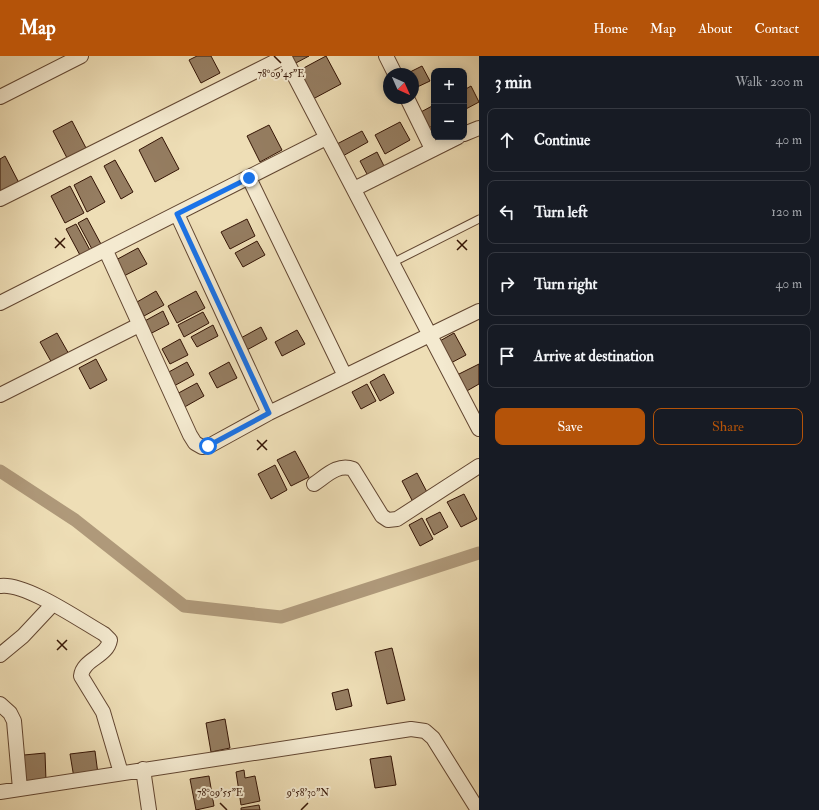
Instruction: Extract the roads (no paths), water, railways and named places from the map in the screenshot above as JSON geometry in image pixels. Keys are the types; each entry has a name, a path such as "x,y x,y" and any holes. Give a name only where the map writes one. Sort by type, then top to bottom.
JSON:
{"street":[{"path":"0,96 81,56"},
{"path":"386,56 392,68"},
{"path":"0,199 284,57 479,429"},
{"path":"410,104 432,149"},
{"path":"467,133 479,128"},
{"path":"0,304 326,138"},
{"path":"354,189 452,140"},
{"path":"249,178 345,376"},
{"path":"177,214 269,413"},
{"path":"106,251 190,435 195,443 202,447 208,446 269,413 479,311"},
{"path":"0,395 139,325"},
{"path":"314,484 340,467 347,466 353,469 382,516 388,520 398,519 479,466"},
{"path":"0,586 18,587 104,634 110,640 103,651 84,666 81,676 103,712 121,773"},
{"path":"0,655 23,636 52,605"},
{"path":"0,704 10,713 14,722 20,789"},
{"path":"0,792 411,729 425,731 433,738 478,810"},
{"path":"143,769 149,810"}],"lane":[{"path":"392,263 479,219"}],"waterway":[{"path":"0,471 75,520 184,606 281,617 479,553"}]}
